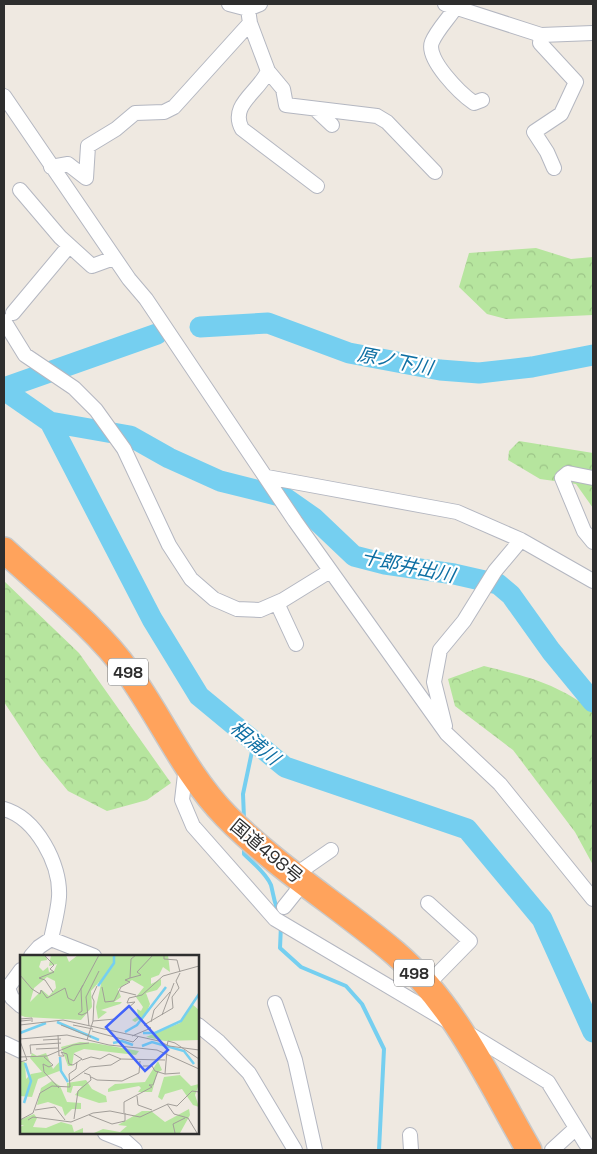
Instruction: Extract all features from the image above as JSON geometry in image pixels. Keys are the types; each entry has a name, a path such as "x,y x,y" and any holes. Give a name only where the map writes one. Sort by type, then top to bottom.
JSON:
{"highway":[{"name":"国道498号","path":"4,550 101,641 127,670 186,766 226,816 251,839 396,954 426,986 457,1026 529,1150"}],"street":[{"path":"51,167 68,164 86,178 88,146 116,130 135,113 164,112 174,107 250,23 254,6 229,4"},
{"path":"482,100 474,103 464,96 432,58 431,44 451,5 542,35 593,33"},
{"path":"250,23 268,71 283,89 286,105 377,116 386,122 435,172"},
{"path":"542,35 540,43 576,82 561,114 534,132 548,152 554,168"},
{"path":"268,71 263,81 238,110 237,120 242,129 316,186"},
{"path":"4,96 114,258 146,300 295,521 447,734 500,784 593,899"},
{"path":"315,110 332,125"},
{"path":"20,190 69,246 92,266 114,258"},
{"path":"69,246 9,317 25,355 74,388 96,410 124,449 168,545 191,580 214,599 237,609 260,610 277,603 330,571"},
{"path":"593,478 568,473 562,478 584,531 593,542"},
{"path":"267,477 457,512 521,540 593,581"},
{"path":"447,734 434,682 440,650 464,622 495,571 521,540"},
{"path":"277,603 296,644"},
{"path":"186,766 182,800 193,826 275,919 548,1082 576,1131 589,1145"},
{"path":"4,809 11,811 39,835 54,864 59,896 52,939 39,947 33,955"},
{"path":"284,907 300,878 331,850"},
{"path":"426,986 470,941 428,903"},
{"path":"52,939 92,955"},
{"path":"20,971 6,990 20,1005"},
{"path":"275,1003 296,1060 315,1150"},
{"path":"199,1026 219,1042 249,1073 295,1150"},
{"path":"4,1043 20,1051"},
{"path":"552,1150 575,1129 576,1131"},
{"path":"108,1134 125,1141 135,1150"}],"green space":[{"path":"536,248 571,259 593,257 593,315 506,319 487,314 459,287 469,253"},
{"path":"519,441 593,453 593,508 576,484 540,479 508,460 509,451"},
{"path":"4,581 79,653 171,783 147,800 107,811 68,791 40,757 4,702"},
{"path":"484,666 542,682 580,701 593,711 593,865 575,832 513,750 455,706 448,679"}],"waterway":[{"name":"原ノ下川","path":"200,327 268,323 349,353 440,370 479,373 532,367 593,355"},
{"name":"原ノ下川","path":"4,388 157,334"},
{"name":"相浦川","path":"4,390 50,422 152,619 199,696 285,767 467,829 542,919 593,1032"},
{"name":"十郎井出川","path":"50,422 130,436 169,458 220,481 284,497 314,518 354,556 385,564 454,574 498,584 511,595 551,651 593,702"},
{"path":"244,818 243,794 254,742"},
{"path":"244,845 244,854 269,881 280,916"},
{"path":"281,925 280,948 301,967 346,986 362,1004 384,1049 379,1150"}]}
